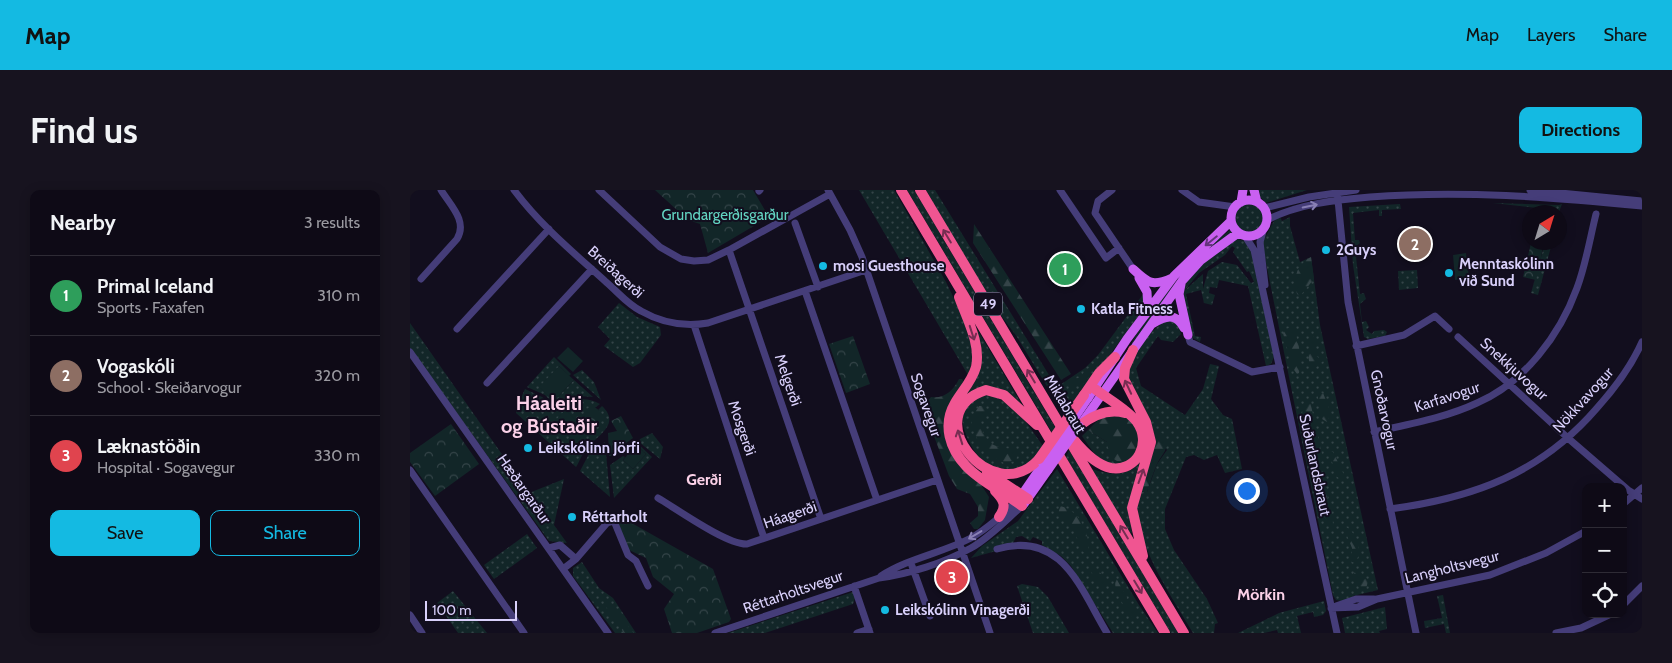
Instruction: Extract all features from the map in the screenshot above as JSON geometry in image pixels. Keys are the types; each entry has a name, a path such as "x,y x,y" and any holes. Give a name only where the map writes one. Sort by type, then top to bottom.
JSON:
{"highway":[{"name":"Miklabraut","path":"901,190 1165,633"},
{"name":"Miklabraut","path":"920,190 1184,633"},
{"path":"949,271 975,338 977,357 972,378 950,414 950,440 965,465 986,482 1004,502 1005,507 999,517"},
{"path":"1133,350 1125,368 1124,379 1146,422 1151,442 1150,451 1136,488 1132,508 1137,537 1148,574"},
{"path":"1079,426 1091,403 1099,373 1115,357"},
{"path":"1056,418 1090,456 1104,466 1124,468 1140,455 1143,443 1142,430 1128,414 1100,389"},
{"path":"1100,389 1139,414 1146,422"},
{"path":"1022,500 977,466 960,441 957,423 959,412 969,398 986,390 1004,395 1050,439"},
{"path":"1091,403 1111,411 1128,414"},
{"path":"973,460 995,471 1011,474 1044,465 1091,403"},
{"path":"986,482 1022,500"}],"main road":[{"path":"1235,211 1243,190"},
{"name":"Suðurlandsbraut","path":"1254,190 1261,205 1266,224"},
{"path":"1100,389 1115,357 1148,310 1178,279 1235,211 1249,200 1261,205"},
{"name":"Suðurlandsbraut","path":"1235,211 1242,234"},
{"path":"1091,403 1100,389 1133,350 1178,279 1201,260 1242,234 1256,235 1266,224"},
{"path":"1133,269 1151,283 1178,279"},
{"path":"1133,269 1147,292 1148,310"},
{"path":"1178,279 1179,294 1188,335"},
{"path":"1150,325 1172,316 1179,320 1188,335"},
{"path":"1022,500 1044,465 1079,426"}],"street":[{"path":"421,279 457,239 460,232 460,219 441,190"},
{"name":"Breiðagerði","path":"514,190 533,214 620,297 639,310 663,321 694,325 750,310 866,270"},
{"path":"599,190 660,247 672,254 694,261 708,260 729,250 829,192"},
{"path":"1060,190 1106,258 1119,248"},
{"path":"1112,190 1098,201 1095,208 1098,218 1133,269"},
{"path":"1182,190 1199,202 1235,211"},
{"path":"1261,205 1356,190"},
{"path":"1530,190 1642,201"},
{"name":"Sogavegur","path":"829,192 853,236 866,270 958,544 990,633"},
{"path":"1266,224 1288,210 1337,194 1498,192 1642,206"},
{"name":"Gnoðarvogur","path":"1337,194 1346,292 1416,633"},
{"name":"Karfavogur","path":"1374,432 1477,404 1510,385 1540,352 1566,313 1578,288 1596,214"},
{"path":"795,223 818,287"},
{"name":"Suðurlandsbraut","path":"1266,224 1260,242 1266,303"},
{"path":"457,329 549,229"},
{"name":"Suðurlandsbraut","path":"1242,234 1254,250 1337,633"},
{"name":"Melgerði","path":"729,250 821,519"},
{"path":"487,383 592,269"},
{"path":"805,291 877,500"},
{"path":"1356,346 1404,335 1435,316 1449,329"},
{"name":"Mosgerði","path":"694,325 764,538"},
{"path":"1188,335 1190,342 1245,370 1258,372 1280,367"},
{"name":"Snekkjuvogur","path":"1458,337 1569,438 1642,499"},
{"name":"Nökkvavogur","path":"1390,509 1470,493 1529,468 1569,438 1625,374 1642,342"},
{"name":"Hæðargarður","path":"410,352 608,633"},
{"path":"410,470 524,633"},
{"name":"Háagerði","path":"658,498 734,542 747,544 937,480"},
{"path":"1627,501 1642,488"},
{"name":"Réttarholtsvegur","path":"879,578 895,567 958,544 1022,500"},
{"name":"Réttarholtsvegur","path":"718,633 854,586 914,570 961,552 979,542 1022,500"},
{"path":"563,569 576,559 607,524 614,521 628,555 636,561 648,586"},
{"name":"Langholtsvegur","path":"1331,608 1356,599 1377,599 1499,572 1546,553 1582,533"},
{"path":"997,549 1023,544 1034,545 1053,554 1074,576 1107,633"},
{"path":"549,548 560,545 576,559"},
{"path":"911,561 930,616"},
{"path":"854,586 869,631 857,633"},
{"path":"1627,601 1642,586"},
{"path":"410,615 422,633"},
{"path":"1556,633 1581,628 1602,618"}],"green space":[{"name":"Grundargerðisgarður","path":"655,190 753,190 769,217 708,253 700,224 688,220"},
{"path":"859,190 894,190 946,282 968,328 974,358 968,375"},
{"path":"907,190 914,190 1056,429 1053,434"},
{"path":"926,190 935,190 1070,409 1065,416 1017,337 994,306"},
{"path":"1259,190 1307,190 1266,203 1260,197"},
{"path":"1493,203 1559,205 1522,205"},
{"path":"1249,204 1259,208 1263,218 1259,228 1249,232 1239,228 1235,218 1239,208"},
{"path":"1400,204 1401,209 1382,210 1382,216 1379,216 1379,210 1353,213 1355,240 1359,240 1360,243 1355,247 1360,294 1364,293 1366,299 1360,304 1362,322 1366,321 1369,327 1366,330 1372,334 1374,331 1384,330 1387,332 1385,336 1368,339 1364,337 1353,265 1349,207"},
{"path":"1280,217 1282,221 1290,217 1290,226 1300,262 1311,257 1320,325 1378,590 1353,596 1353,598 1342,601 1336,600 1333,595 1262,243 1274,221"},
{"path":"974,224 1071,374 1061,380 973,243"},
{"path":"1230,230 1232,232 1180,279 1130,350 1134,338 1161,298 1212,244"},
{"path":"1238,239 1244,241 1253,252 1274,357 1271,364 1266,366 1248,286 1219,280 1217,288 1210,287 1209,293 1215,295 1212,305 1204,303 1201,290 1186,294 1195,336 1201,337 1200,342 1193,338 1181,290 1207,260","holes":["1232,246 1235,248 1233,252 1247,272 1249,271 1254,282 1251,283 1237,265 1222,262 1208,271 1203,289 1203,274 1184,291 1199,273 1225,255"]},
{"path":"1529,250 1542,250 1536,280 1523,277"},
{"path":"1543,250 1550,250 1538,295 1531,293"},
{"path":"1466,253 1469,278 1455,280 1453,255"},
{"path":"1311,257 1314,279 1300,296 1297,294 1295,283 1297,272 1302,264"},
{"path":"1417,270 1418,288 1399,290 1398,271"},
{"path":"1144,293 1146,301 1142,311 1072,406 1060,385 1085,368 1098,355"},
{"path":"619,303 637,317 660,327 661,335 640,363 633,367 604,346 610,339 598,327"},
{"path":"1167,320 1177,323 1181,334 1173,342 1161,340 1158,336 1136,368 1141,386 1185,415 1203,389 1210,364 1219,366 1211,399 1223,415 1232,419 1242,469 1225,473 1217,455 1204,460 1194,455 1186,457 1165,509 1165,529 1174,550 1207,599 1218,623 1215,624 1214,633 1193,633 1153,564 1139,525 1137,507 1139,489 1147,492 1157,464 1167,450 1139,406 1130,387 1128,371 1130,362 1140,345"},
{"path":"410,323 529,493 564,479 554,525 567,543 549,541 410,348"},
{"path":"974,324 1025,410 983,388 972,392 962,399 972,384"},
{"path":"1288,328 1295,331 1299,346 1300,367 1297,374 1292,367 1283,333"},
{"path":"853,336 870,384 846,393 829,344"},
{"path":"1314,336 1315,355 1323,361 1315,368 1311,368 1309,352 1310,343"},
{"path":"568,347 583,361 573,372 557,358"},
{"path":"554,357 571,374 569,376 559,366 554,401 574,380 593,397 579,396 552,402 545,395 527,387"},
{"path":"559,366 574,380 554,401 539,387"},
{"path":"1089,368 1090,376 1082,385 1070,384 1069,381 1081,377 1085,370"},
{"path":"582,370 594,382 601,400 573,375"},
{"path":"959,379 962,379 964,382 946,431 989,497 985,520 978,529 974,529 970,523 978,516 978,507 970,494 957,489 949,476 923,407 931,397 940,397 948,393"},
{"path":"525,389 552,404 581,399 600,404 584,416 587,421 599,412 598,410 602,406 607,412 609,424 602,434 586,449 576,467 516,413"},
{"path":"1317,392 1323,393 1331,413 1327,422 1322,419"},
{"path":"986,394 996,397 1019,414 1043,446 1028,465 1012,469 990,466 974,451 966,435 962,419 963,413 969,404"},
{"path":"1109,395 1141,419 1147,428 1149,438 1145,458 1131,496 1132,532 1129,534 1091,469 1117,474 1133,468 1143,457 1146,442 1145,434 1135,416"},
{"path":"1306,399 1310,401 1323,459 1320,464 1309,452 1303,434 1302,415"},
{"path":"979,406 985,406 987,411 980,421 988,440 1002,448 1016,449 1019,453 1015,461 1004,463 997,459 977,439 971,418"},
{"path":"592,407 598,409 600,415 598,421 592,423 586,421 584,415 586,409"},
{"path":"565,410 587,430 576,442 554,422"},
{"path":"1103,415 1125,416 1133,422 1140,439 1138,450 1129,463 1117,461 1109,456 1107,442 1088,430"},
{"path":"621,416 633,438 615,451 614,456 609,456 608,433 617,431 611,421"},
{"path":"451,424 479,464 435,496 410,462 410,453"},
{"path":"1088,430 1107,442 1129,463 1113,464 1101,459 1082,436"},
{"path":"1160,432 1165,435 1167,444 1157,464 1147,492 1141,492 1153,452 1153,433"},
{"path":"652,433 663,447 660,459 639,442 640,439"},
{"path":"605,442 610,497 580,471 590,452"},
{"path":"636,442 652,457 614,498 610,465 623,456 625,457 623,460 633,469 646,454 634,443"},
{"path":"636,445 646,454 633,469 623,460"},
{"path":"1069,450 1178,633 1171,633 1066,457"},
{"path":"1329,451 1333,452 1346,479 1343,481 1336,476"},
{"path":"1057,469 1158,633 1113,633 1071,566 1061,556 1042,545 1042,541 1033,537 1030,541 1022,536 1016,537 1013,543 994,547 996,551 971,558 982,546 1018,521"},
{"path":"1323,486 1327,489 1333,525 1322,514 1318,504 1318,489"},
{"path":"1060,506 1073,512 1083,524 1088,539 1088,553 1083,552 1073,529 1058,515"},
{"path":"621,517 713,569 731,619 729,622 697,633 672,633 664,609 674,594 653,577 646,558 629,550 617,522"},
{"path":"1346,527 1354,534 1358,544 1359,554 1355,563 1352,562 1352,548 1344,528"},
{"path":"527,534 537,548 494,579 484,565"},
{"path":"582,562 599,588 613,598 636,633 615,633 573,576 573,568"},
{"path":"1089,568 1095,568 1106,578 1107,585 1104,586 1097,582"},
{"path":"1357,571 1364,575 1368,581 1366,589 1359,588 1354,573"},
{"path":"1116,578 1135,612 1135,617 1127,615 1117,592"},
{"path":"1022,584 1038,587 1048,597 1069,633 1033,633 1017,586"},
{"path":"453,591 487,633 458,633 437,603"},
{"path":"853,592 855,598 853,604 765,633 728,633"},
{"path":"1443,595 1450,633 1446,633 1444,624 1425,628 1424,621 1442,618 1437,596"},
{"path":"1324,601 1326,611 1323,615 1314,617 1313,612 1297,616 1301,633 1278,633 1277,630 1264,633 1238,633 1279,613"},
{"path":"607,603 634,633 624,633 606,607"},
{"path":"1385,607 1387,629 1379,631 1380,633 1345,633 1342,618"}],"place":[{"name":"Vogaskóli","path":"1415,244"},
{"name":"2Guys","path":"1326,250"},
{"name":"mosi Guesthouse","path":"823,266"},
{"name":"Primal Iceland","path":"1065,269"},
{"name":"Menntaskólinn við Sund","path":"1449,273"},
{"name":"Katla Fitness","path":"1081,309"},
{"name":"Leikskólinn Jörfi","path":"528,448"},
{"name":"Réttarholt","path":"572,517"},
{"name":"Læknastöðin","path":"952,577"},
{"name":"Leikskólinn Vinagerði","path":"885,610"}],"district":[{"name":"Háaleiti og Bústaðir","path":"549,414"},
{"name":"Gerði","path":"704,479"},
{"name":"Mörkin","path":"1261,594"}]}
